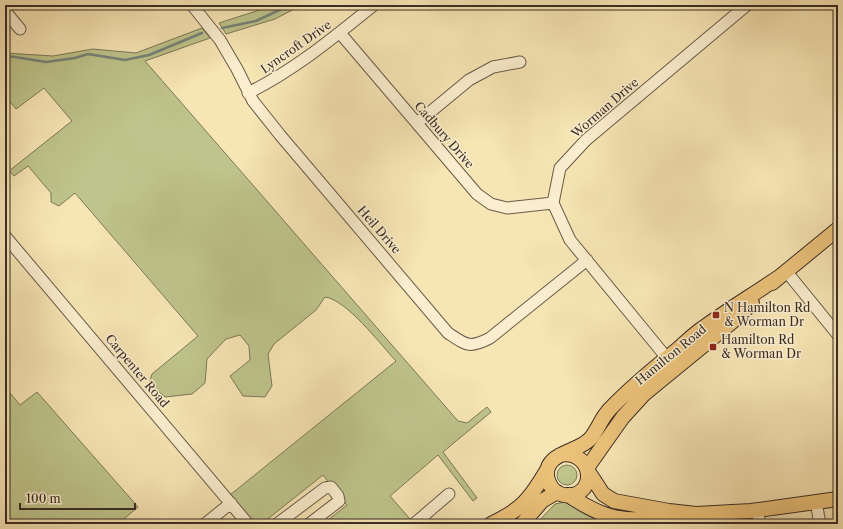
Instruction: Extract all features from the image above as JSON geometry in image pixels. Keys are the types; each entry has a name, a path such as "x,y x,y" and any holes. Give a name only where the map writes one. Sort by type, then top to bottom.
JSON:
{"main road":[{"name":"Hamilton Road","path":"571,453 585,449 594,440 618,401 634,385 702,329 782,274 838,228"},
{"name":"Hamilton Road","path":"587,473 612,432 628,411 644,394 738,317 782,274"},
{"path":"491,524 504,518 523,505 537,488 553,460 571,453 582,460 587,473 607,498 614,501 659,510 696,514"},
{"path":"547,470 549,484 585,506 611,517 642,519 681,517 696,514 757,510 838,499"},
{"path":"522,524 542,501 564,494 579,492 584,487 587,473"},
{"path":"530,524 542,509 550,502 564,494"}],"street":[{"name":"Heil Drive","path":"192,5 220,40 237,69 253,102 448,332 466,345 479,344 490,338 587,260"},
{"name":"Lyncroft Drive","path":"248,93 269,83 293,68 340,33 374,5"},
{"name":"Worman Drive","path":"553,203 560,168 586,140 747,5"},
{"path":"5,11 20,29"},
{"name":"Cadbury Drive","path":"340,33 478,194 490,204 507,208 553,203"},
{"path":"417,123 468,80 493,67 520,62"},
{"path":"553,203 570,240 676,369"},
{"name":"Carpenter Road","path":"5,236 231,503 244,522"},
{"path":"782,274 838,335"},
{"path":"277,524 325,488 331,487 338,496 339,501 309,524"},
{"path":"421,522 449,494"},
{"path":"816,502 820,524"},
{"path":"206,524 231,503"},
{"path":"757,510 760,524"}],"green space":[{"path":"275,5 302,5 275,19 226,34 219,23"},
{"path":"202,28 210,38 145,61 458,421 467,423 487,407 491,412 443,452 477,498 473,501 438,455 390,496 410,519 405,524 323,524 347,505 323,475 264,522 265,524 255,524 230,495 396,361 353,314 334,300 325,297 316,310 274,344 268,354 272,386 265,397 243,396 230,376 250,360 249,346 240,335 226,339 207,359 205,383 192,394 165,397 149,383 152,374 198,336 75,193 59,206 51,202 51,193 28,166 14,176 9,171 72,121 44,88 16,109 5,96 5,53 53,56 93,49 136,53"},
{"path":"5,387 20,405 37,392 138,507 118,524 52,524 44,521 21,523 5,518"},
{"path":"567,465 574,468 577,475 574,482 567,485 560,482 557,475 560,468"},
{"path":"565,502 599,520 598,524 536,524 555,504"}],"waterway":[{"path":"222,28 256,21 290,5"},
{"path":"5,56 46,62 75,58 88,54 125,60 149,55 202,33"}],"place":[{"name":"N Hamilton Rd & Worman Dr","path":"716,315"},
{"name":"Hamilton Rd & Worman Dr","path":"713,347"}]}
